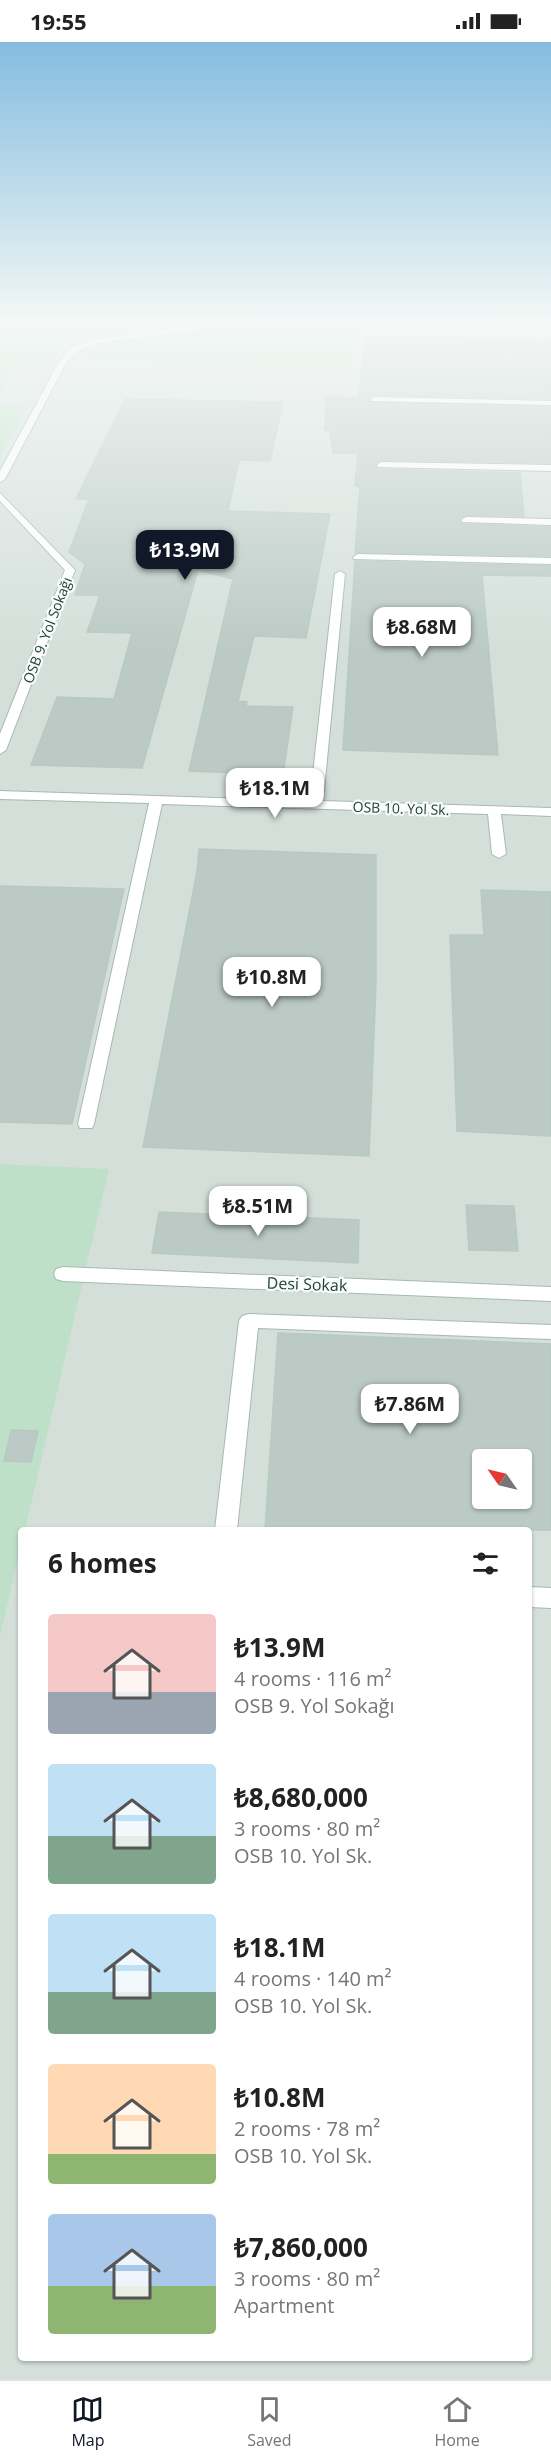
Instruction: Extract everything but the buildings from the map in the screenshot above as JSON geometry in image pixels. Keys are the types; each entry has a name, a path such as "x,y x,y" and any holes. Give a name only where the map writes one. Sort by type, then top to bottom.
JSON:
{"street":[{"path":"0,479 24,434"},
{"path":"381,465 551,468"},
{"name":"OSB 9. Yol Sokağı","path":"0,496 70,570 0,750"},
{"path":"466,520 551,522"},
{"path":"358,557 551,561"},
{"path":"316,805 340,574"},
{"name":"OSB 10. Yol Sk.","path":"0,795 551,812"},
{"path":"86,1124 156,800"},
{"path":"494,811 499,854"},
{"name":"Desi Sokak","path":"63,1274 551,1294"},
{"path":"226,1527 249,1321 551,1332"},
{"path":"532,1597 551,1598"}],"shaded area":[{"path":"0,434 551,434 551,2379 0,2379"}],"green space":[{"path":"0,434 13,434 0,457"},
{"path":"0,1164 109,1169 26,1527 18,1527 18,1559 0,1636"}]}
